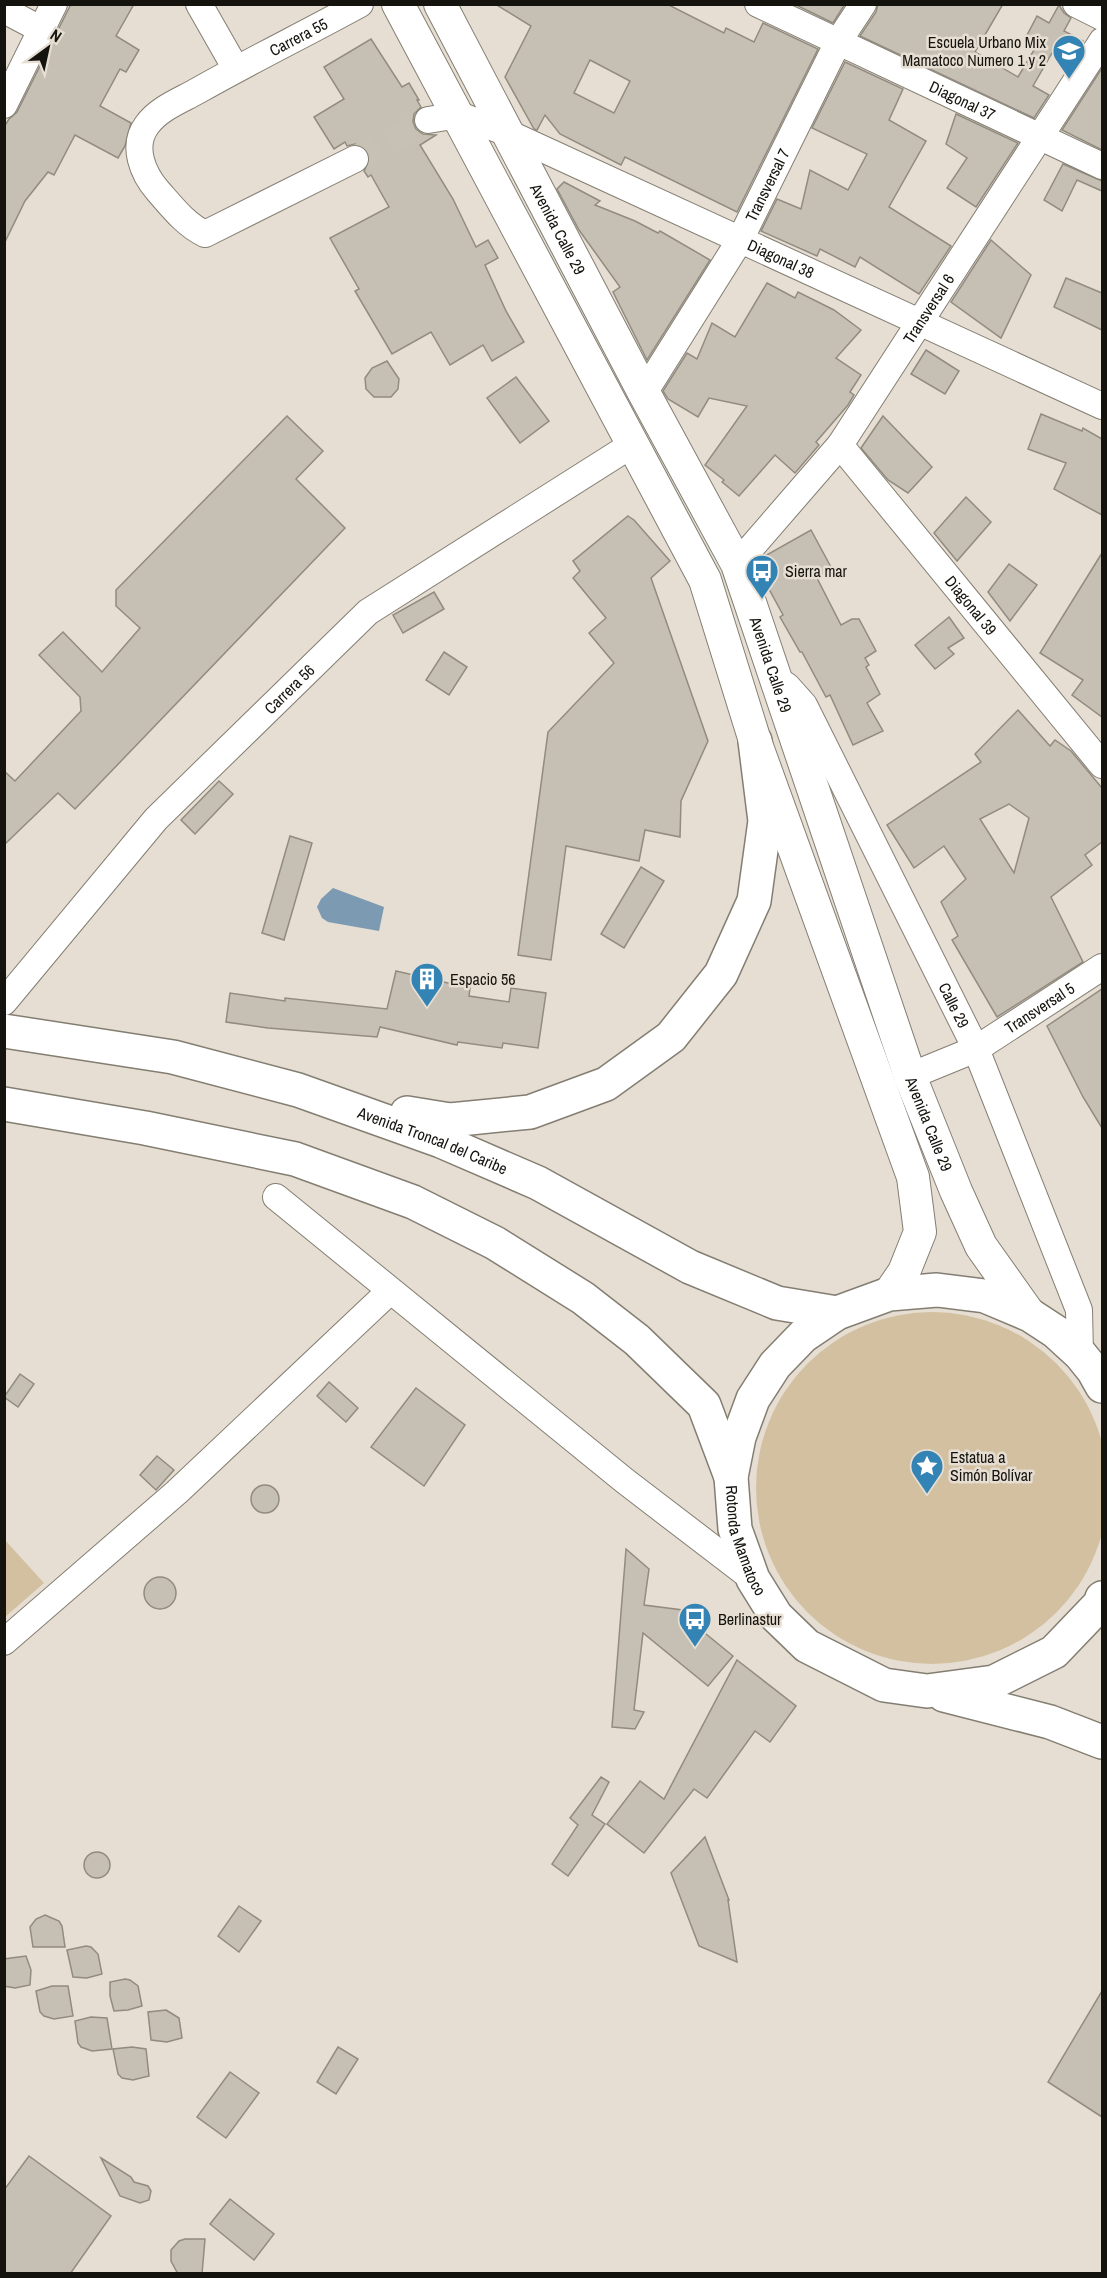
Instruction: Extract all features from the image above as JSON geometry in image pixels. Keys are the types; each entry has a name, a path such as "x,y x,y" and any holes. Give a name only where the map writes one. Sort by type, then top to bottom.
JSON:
{"highway":[{"path":"298,1090 450,1120 530,1112 606,1084 671,1037 721,974 753,901 765,821 755,741"},
{"name":"Avenida Troncal del Caribe","path":"4,1031 173,1057 298,1090 441,1141 527,1179 690,1267 755,1294 777,1303 837,1313"},
{"path":"4,1104 145,1128 295,1158 413,1202 495,1242 583,1298 637,1340 695,1397 704,1406 731,1477"},
{"name":"Rotonda Mamatoco","path":"1095,1370 1056,1332 1030,1315 985,1296 937,1290 889,1294 837,1313 803,1336 775,1365 753,1399 739,1437 731,1477 735,1529 753,1579 776,1616 807,1646 884,1685 927,1691 994,1682 1054,1652 1100,1604 1102,1598"},
{"path":"927,1691 1050,1722 1102,1743"}],"main road":[{"name":"Avenida Calle 29","path":"398,4 705,580 755,741 913,1177 920,1232 904,1272 889,1294"},
{"name":"Avenida Calle 29","path":"450,11 508,133 644,393 737,564 910,1076 956,1191 981,1246 1030,1315"}],"street":[{"path":"4,105 54,4"},
{"path":"199,4 236,69"},
{"name":"Carrera 55","path":"355,159 205,234 191,227 150,182 141,163 140,144 146,126 159,113 236,69 360,4"},
{"name":"Diagonal 37","path":"758,4 1102,166"},
{"name":"Transversal 7","path":"644,393 740,240 838,42 863,4"},
{"path":"1076,4 1102,17"},
{"path":"4,10 42,30"},
{"name":"Transversal 6","path":"737,564 840,445 1102,40"},
{"path":"428,120 459,115"},
{"name":"Diagonal 38","path":"459,115 508,133 1102,406"},
{"name":"Carrera 56","path":"4,1002 156,819 368,612 633,444"},
{"name":"Diagonal 39","path":"840,445 1102,765"},
{"name":"Calle 29","path":"776,679 787,686 804,705 976,1049 1079,1310 1095,1370"},
{"name":"Transversal 5","path":"910,1076 976,1049 1102,967"},
{"path":"276,1197 625,1481 753,1579"},
{"path":"4,1642 177,1492 390,1291"}],"shaded area":[{"path":"932,1312 983,1320 1015,1333 1044,1352 1068,1376 1087,1405 1100,1437 1108,1488 1100,1539 1087,1571 1068,1600 1044,1624 1015,1643 983,1656 932,1664 881,1656 849,1643 820,1624 796,1600 777,1571 764,1539 756,1488 764,1437 777,1405 796,1376 820,1352 849,1333 881,1320"},
{"path":"4,1539 44,1583 5,1617 4,1617"}],"water":[{"path":"333,888 384,907 379,931 328,922 322,918 317,907 321,899"}],"building":[{"path":"71,4 134,4 116,36 139,50 126,72 120,69 100,106 131,123 125,146 118,158 75,135 54,175 48,172 25,201 4,244 4,127 17,112"},
{"path":"495,4 667,4 724,33 726,28 754,42 763,23 818,49 737,212 625,157 621,165 560,134 545,115 537,130 534,129 505,77 531,26","holes":["590,60 630,81 614,113 574,93"]},
{"path":"794,4 845,4 833,23"},
{"path":"878,4 1003,4 975,52 1018,77 1037,45 1025,39 1037,16 1049,23 1059,5 1071,18 1064,31 1083,41 1070,63 1052,53 1033,86 1049,95 1034,118 860,36 876,12"},
{"path":"371,39 402,87 409,83 419,100 417,100 421,107 414,114 413,122 416,129 423,134 436,135 420,145 453,199 476,247 488,240 498,258 485,265 506,311 524,342 492,361 483,345 450,365 431,332 392,354 355,291 359,289 330,238 389,207 371,175 368,177 364,171 370,160 363,146 355,144 347,146 345,142 334,149 314,117 344,99 324,67"},
{"path":"845,62 903,89 889,120 926,141 889,207 951,246 919,294 860,257 855,267 820,249 817,256 761,231 777,199 801,209 810,170 848,190 867,154 812,128"},
{"path":"1102,68 1102,150 1062,130"},
{"path":"956,114 1018,143 976,207 947,188 967,158 946,144"},
{"path":"1063,164 1102,181 1102,191 1077,180 1062,211 1044,200"},
{"path":"564,182 600,201 595,205 658,233 660,231 710,260 647,360 613,292 620,287 579,230 557,189"},
{"path":"991,240 1031,275 1001,338 951,302"},
{"path":"1066,278 1102,293 1102,330 1054,307"},
{"path":"767,283 795,298 798,292 834,310 861,330 836,358 861,375 850,392 854,395 848,405 816,442 819,445 795,473 775,455 739,496 705,465 747,406 709,398 698,417 668,399 663,391 687,353 697,359 712,323 735,337"},
{"path":"926,350 959,371 945,394 911,374"},
{"path":"387,361 399,379 398,389 391,397 374,397 366,389 365,378 372,368"},
{"path":"516,377 549,421 520,443 487,398"},
{"path":"1041,414 1082,431 1083,428 1102,439 1102,515 1054,489 1066,463 1028,449"},
{"path":"287,416 323,451 296,479 345,528 75,809 58,793 4,845 4,771 15,781 81,711 80,697 39,655 63,632 102,672 140,628 116,606 116,590"},
{"path":"883,416 932,467 908,493 888,480 861,448"},
{"path":"966,497 991,522 957,561 934,533"},
{"path":"628,516 670,561 651,578 708,741 681,801 680,837 645,830 639,861 566,846 551,960 518,955 548,732 614,663 589,633 606,618 573,578 580,571 573,561"},
{"path":"811,530 832,569 817,578 841,625 852,619 859,619 876,651 865,658 869,665 866,667 880,694 867,703 883,731 853,745 830,695 826,697 780,617 783,615 756,565 763,557"},
{"path":"1102,553 1102,717 1072,695 1083,680 1040,653"},
{"path":"1009,564 1037,585 1010,621 988,592"},
{"path":"434,592 444,609 403,633 393,615"},
{"path":"949,617 964,638 948,648 954,654 935,669 915,645"},
{"path":"444,652 467,667 449,695 426,680"},
{"path":"1018,710 1050,746 1055,740 1071,751 1102,788 1102,842 1085,855 1092,865 1051,897 1083,962 997,1017 952,940 958,936 941,902 966,879 944,846 914,868 887,825 981,762 975,754","holes":["1009,804 1029,818 1014,873 980,819"]},
{"path":"219,781 233,794 195,834 181,820"},
{"path":"290,836 312,843 284,940 262,933"},
{"path":"641,867 664,881 624,948 601,934"},
{"path":"396,971 470,988 469,996 509,1002 511,988 546,993 538,1048 503,1043 502,1048 458,1042 457,1045 380,1027 377,1037 268,1028 226,1022 230,993 285,1001 285,998 387,1009"},
{"path":"1102,989 1102,1128 1083,1097 1047,1026"},
{"path":"20,1374 34,1384 18,1407 4,1397"},
{"path":"329,1382 358,1408 346,1422 317,1396"},
{"path":"416,1388 465,1425 424,1486 371,1447"},
{"path":"157,1456 174,1470 156,1490 140,1475"},
{"path":"265,1485 275,1489 279,1499 275,1509 265,1513 255,1509 251,1499 255,1489"},
{"path":"626,1549 649,1569 644,1605 683,1610 702,1625 700,1629 733,1656 708,1686 643,1633 634,1710 644,1712 635,1729 612,1727"},
{"path":"160,1577 171,1582 176,1593 171,1604 160,1609 149,1604 144,1593 149,1582"},
{"path":"737,1660 796,1706 770,1742 755,1731 707,1798 694,1789 644,1853 607,1824 640,1781 664,1799"},
{"path":"601,1777 609,1782 592,1815 605,1824 568,1876 552,1864 578,1825 570,1818"},
{"path":"705,1837 729,1900 737,1962 699,1946 671,1873"},
{"path":"97,1852 106,1856 110,1865 106,1874 97,1878 88,1874 84,1865 88,1856"},
{"path":"239,1906 261,1921 239,1952 218,1936"},
{"path":"45,1915 59,1921 65,1947 33,1947 30,1927 36,1919"},
{"path":"91,1947 98,1954 102,1974 87,1978 73,1977 67,1950"},
{"path":"26,1956 31,1970 30,1985 15,1988 4,1986 4,1959"},
{"path":"125,1979 138,1986 142,2006 114,2011 110,1996 110,1982"},
{"path":"52,1986 68,1986 73,2016 54,2019 40,2012 36,1991"},
{"path":"1102,1991 1102,2117 1048,2082"},
{"path":"166,2010 179,2018 182,2038 167,2042 151,2040 148,2012"},
{"path":"91,2017 107,2018 112,2049 92,2051 81,2047 78,2043 75,2021"},
{"path":"132,2047 146,2049 149,2076 133,2080 122,2078 118,2074 113,2049"},
{"path":"338,2047 358,2059 336,2094 317,2082"},
{"path":"230,2072 259,2093 226,2138 197,2117"},
{"path":"29,2156 111,2216 70,2274 4,2274 4,2190"},
{"path":"101,2158 131,2177 134,2182 148,2186 151,2191 149,2200 140,2203 120,2196"},
{"path":"230,2199 274,2234 254,2260 210,2224"},
{"path":"205,2239 202,2274 178,2274 171,2261 171,2250 179,2241"}],"tunnel":[{"path":"355,159 428,120"}],"place":[{"name":"Escuela Urbano Mix Mamatoco Numero 1 y 2","path":"1069,80"},
{"name":"Sierra mar","path":"762,600"},
{"name":"Espacio 56","path":"427,1008"},
{"name":"Estatua a Simón Bolívar","path":"927,1495"},
{"name":"Berlinastur","path":"695,1648"}]}
